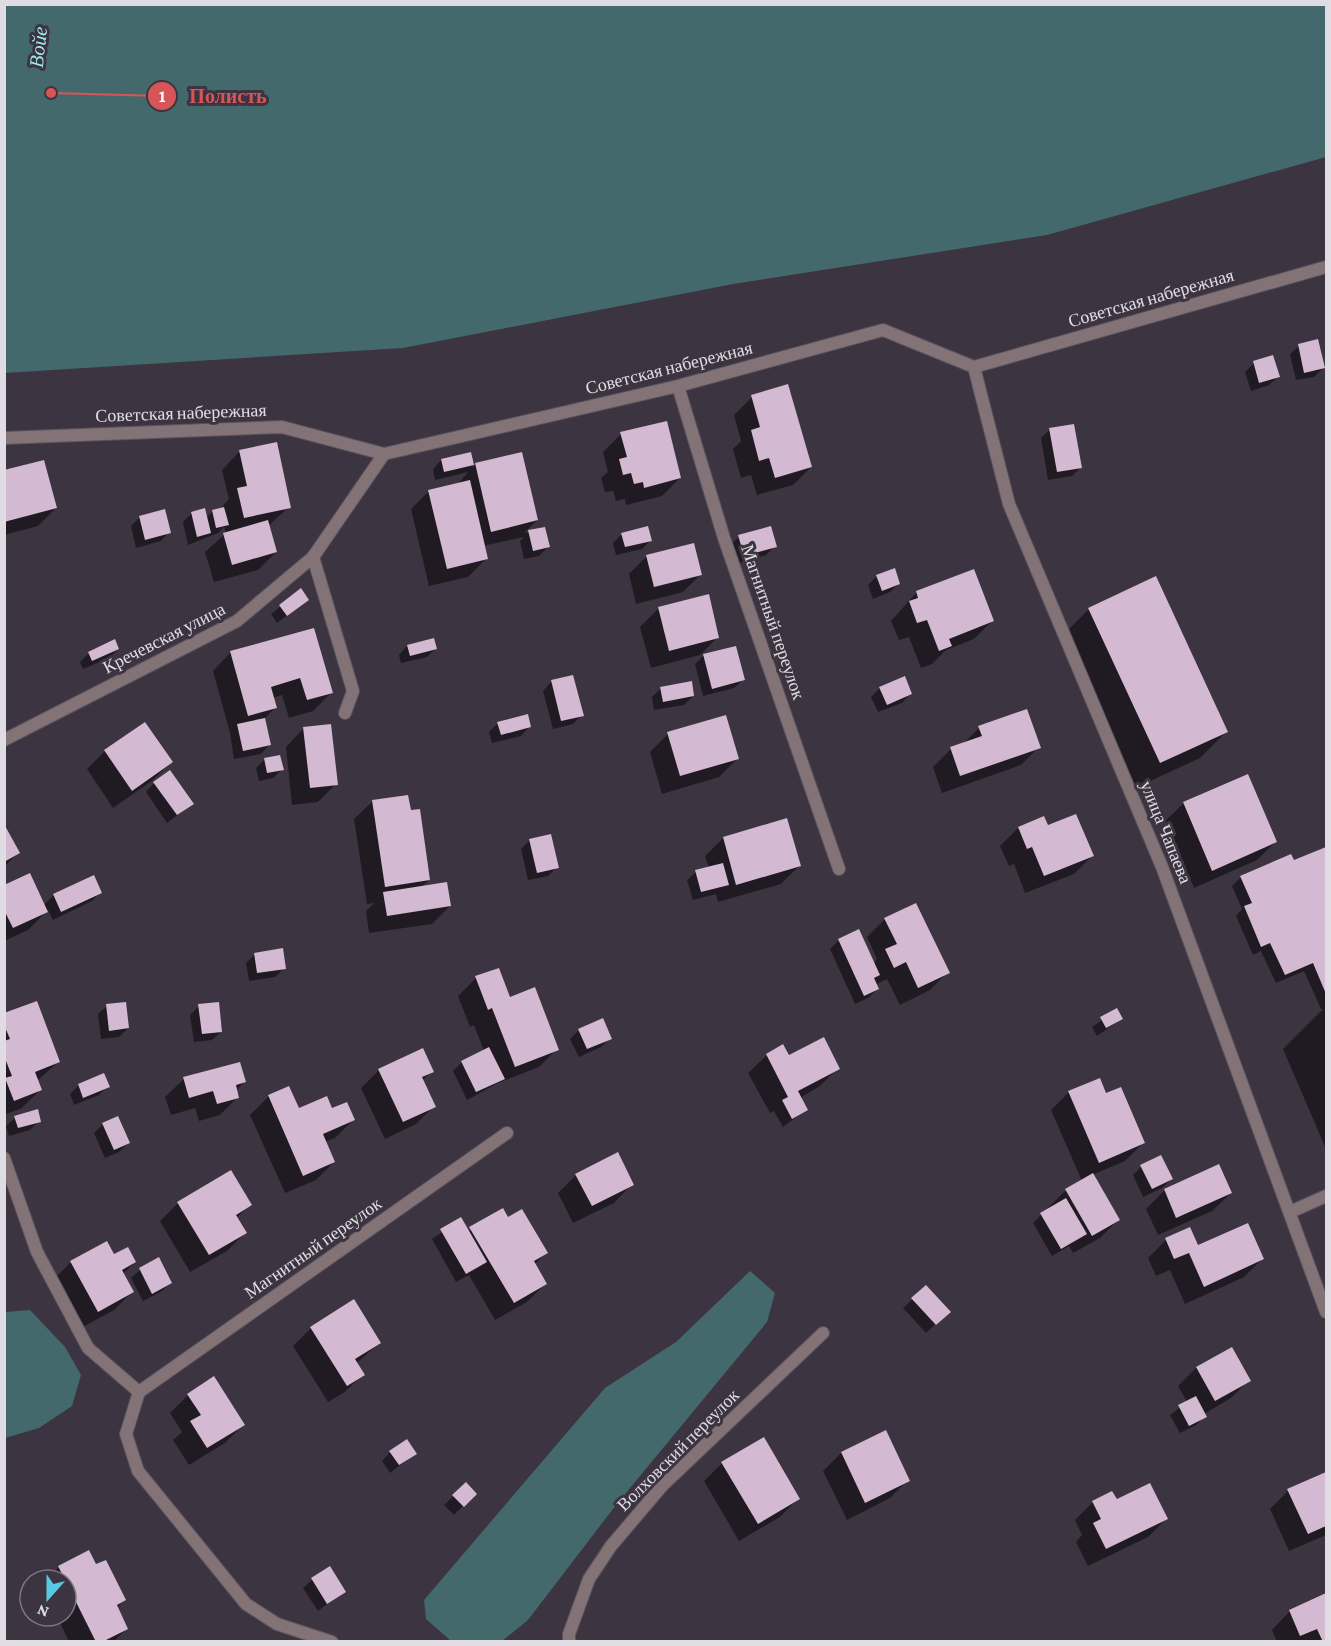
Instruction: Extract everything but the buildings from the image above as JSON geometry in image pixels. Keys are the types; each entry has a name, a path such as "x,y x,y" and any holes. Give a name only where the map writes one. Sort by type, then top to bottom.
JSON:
{"street":[{"name":"Советская набережная","path":"4,438 282,427 384,454 678,386 883,330 974,367 1326,267"},
{"name":"улица Чапаева","path":"974,367 1009,504 1162,867 1326,1312"},
{"name":"Магнитный переулок","path":"678,386 724,538 839,869"},
{"name":"Кречевская улица","path":"4,740 237,621 313,557 384,454"},
{"path":"313,557 354,690 345,713"},
{"name":"Магнитный переулок","path":"139,1392 507,1133"},
{"path":"4,1158 37,1252 88,1348 139,1392 126,1434 138,1471 246,1604 277,1624 332,1641"},
{"path":"1290,1212 1326,1196"},
{"name":"Волховский переулок","path":"569,1641 569,1634 589,1579 611,1546 663,1486 823,1333"}],"water":[{"name":"Войе","path":"5,4 1326,5 1326,157 1047,235 733,284 403,348 5,373"},
{"path":"750,1271 775,1293 767,1322 616,1505 528,1620 502,1641 451,1641 426,1619 424,1600 605,1388 676,1342"},
{"path":"30,1310 65,1347 81,1375 72,1406 39,1428 5,1438 5,1312"}],"place":[{"name":"Полисть","path":"51,93"}]}
